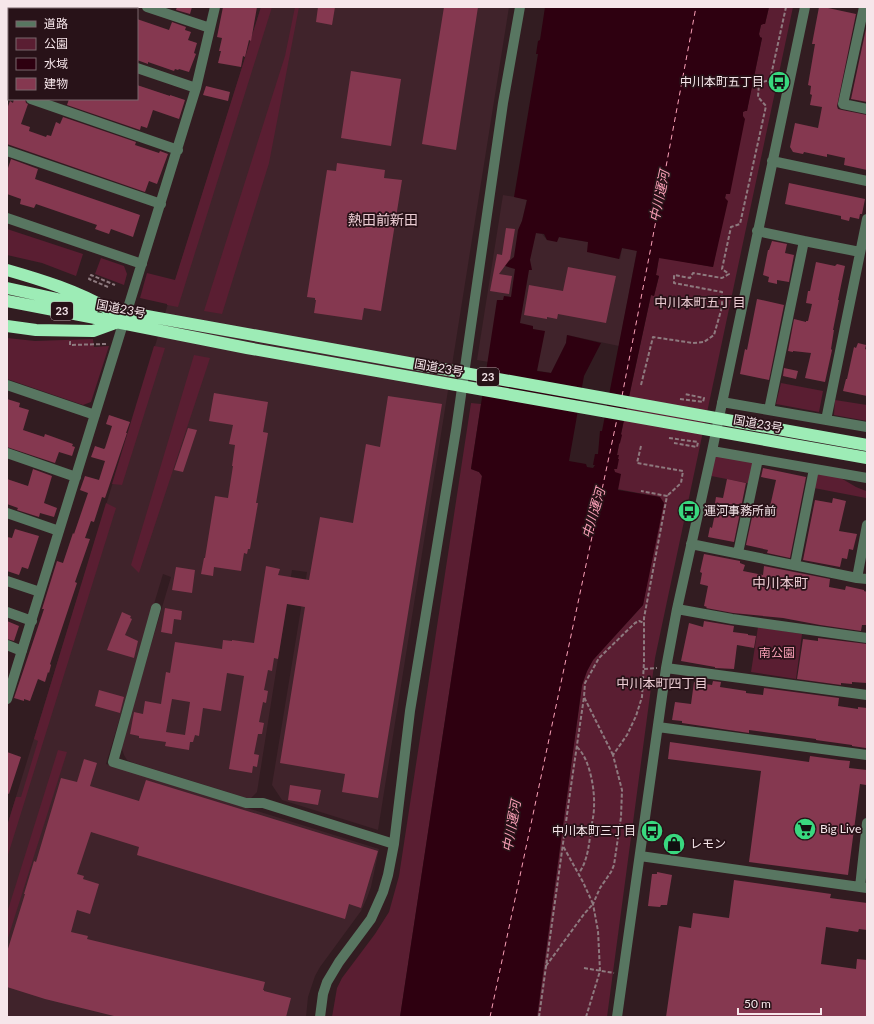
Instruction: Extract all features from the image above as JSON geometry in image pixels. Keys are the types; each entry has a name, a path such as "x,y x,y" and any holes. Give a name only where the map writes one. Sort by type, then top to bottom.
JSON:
{"highway":[{"name":"23","path":"7,270 60,287 91,299 108,309"},
{"name":"国道23号","path":"7,288 108,309 867,445"},
{"name":"国道23号","path":"7,300 247,348 867,458"},
{"name":"23","path":"7,326 36,330 93,331 116,322"}],"street":[{"path":"147,7 210,28"},
{"path":"7,699 10,676 22,651 32,621 178,150 196,88 214,7"},
{"path":"320,1017 323,994 328,982 340,962 371,919 377,908 388,875 394,844 410,711 457,422 503,103 520,7"},
{"path":"617,1017 666,668 677,609 712,451 805,7"},
{"path":"864,7 843,104 867,109"},
{"path":"138,68 196,88"},
{"path":"34,100 178,150"},
{"path":"7,151 161,204"},
{"path":"772,161 867,181"},
{"path":"7,218 142,264"},
{"path":"826,420 867,220"},
{"path":"758,231 860,252"},
{"path":"769,410 804,241"},
{"path":"7,385 95,415"},
{"path":"722,402 867,427"},
{"path":"712,451 867,478"},
{"path":"7,453 76,476"},
{"path":"738,553 758,459"},
{"path":"795,565 814,468"},
{"path":"7,513 60,530"},
{"path":"691,544 862,578 867,525"},
{"path":"7,581 40,592"},
{"path":"156,608 113,762 246,803 263,803 394,844"},
{"path":"677,609 732,619 867,638"},
{"path":"7,612 32,621"},
{"path":"7,645 22,651"},
{"path":"666,668 867,695"},
{"path":"658,727 867,755"},
{"path":"640,856 863,888 867,823"}],"path":[{"path":"641,385 653,337 692,343 704,342 714,335 722,307 722,292 674,283 674,275 690,278 693,273 722,278 729,274 722,269 731,227 740,224 766,106 758,96 759,83 770,80 786,7"},
{"path":"108,287 89,279 91,275 115,285"},
{"path":"680,398 703,402 704,398 685,394"},
{"path":"669,438 698,442 697,447 674,443"},
{"path":"613,754 627,735 636,716 642,697 644,623 647,599 667,496 681,483 683,471 637,463 641,446"},
{"path":"640,490 667,496"},
{"path":"539,1017 585,683 600,658 635,623 638,621 644,623"},
{"path":"545,967 593,904 600,888 611,872 614,865 621,817 622,790 613,754 584,697"},
{"path":"577,747 585,760 594,790 594,807 589,847 583,867 579,873"},
{"path":"563,845 579,873 593,904 598,931 600,970 586,1017"},
{"path":"584,968 623,974"}],"shaded area":[{"path":"261,7 509,7 378,830 282,800 272,785 307,572 292,570 257,792 250,799 134,763 127,760 124,755 122,743 171,577 163,574 106,764 379,849 371,887 361,911 315,976 308,997 306,1017 7,1017 7,826"},
{"path":"503,195 527,199 519,230 542,234 547,240 559,237 588,242 620,259 622,248 637,250 619,346 567,335 566,343 551,373 477,360"}],"green space":[{"path":"261,7 272,7 178,307 140,298 147,273 175,280"},
{"path":"295,7 299,7 269,163 222,314 204,311 285,56"},
{"path":"769,7 793,7 655,658 607,1017 537,1017 582,685 593,660 643,605 660,497 617,489 614,469 618,459 617,455 621,434 651,295 654,296 659,276 656,275 659,257 713,267 726,200 725,198 743,112 747,110 762,38 759,34 761,25 765,24"},
{"path":"7,229 83,254 76,276 42,263 7,255"},
{"path":"101,258 124,266 127,274 124,285 95,274"},
{"path":"7,338 35,341 93,339 94,347 109,346 91,402 83,405 7,379"},
{"path":"154,346 165,348 122,485 112,484"},
{"path":"194,355 210,358 139,573 131,565"},
{"path":"781,383 823,391 819,412 776,404"},
{"path":"835,400 867,405 867,421 834,415"},
{"path":"471,403 481,404 471,469 479,472 482,476 400,1017 332,1017 337,988 342,978 375,934 389,912 399,876"},
{"path":"712,451 758,459 752,484 706,475"},
{"path":"817,471 834,474 866,491 866,498 814,488"},
{"path":"106,503 116,508 7,858 7,826 16,797 21,797 38,741 34,739"},
{"name":"南公園","path":"758,627 802,634 796,679 751,672"},
{"path":"58,750 67,752 7,941 7,913"}],"water":[{"name":"中川運河","path":"545,7 769,7 765,24 761,25 759,34 762,38 747,111 743,112 745,119 730,194 726,194 725,198 728,201 713,267 659,258 656,275 659,276 654,296 651,295 619,444 617,469 614,469 615,472 621,474 618,490 660,497 664,503 643,605 593,660 582,685 537,1017 400,1017 482,476 479,472 471,469 497,300 503,300 504,296 511,297 515,269 505,266 514,257 518,230 522,221 527,200 514,197 538,54 536,54 538,41 540,40","holes":["536,233 544,234 547,240 557,242 559,237 588,242 587,252 619,259 622,248 637,251 602,431 600,431 598,454 595,454 593,465 595,465 593,468 587,467 586,464 569,461 584,376 601,343 567,335 566,343 551,373 537,371 545,331 533,329 533,326 520,323 529,270 532,270 530,260"]}],"building":[{"path":"177,7 192,7 190,14 176,10"},
{"path":"223,7 257,7 251,41 249,40 245,57 243,56 241,67 218,63 222,38 217,37"},
{"path":"318,7 335,7 332,25 316,22"},
{"path":"444,7 478,7 456,150 422,144"},
{"path":"819,7 828,7 856,14 837,106 838,109 867,115 867,170 844,165 845,158 827,154 827,157 804,152 803,154 793,152 790,147 795,123 818,128 822,107 810,105 812,95 810,94 811,86 808,85 815,44 812,44"},
{"path":"138,19 169,30 172,22 186,27 185,30 191,32 188,40 197,43 194,53 196,54 189,72 179,69 175,69 174,71 148,62 148,64 138,60"},
{"path":"867,24 867,102 851,99"},
{"path":"351,71 401,79 391,146 341,138"},
{"path":"138,85 185,100 179,119 153,110 147,128 141,126 140,130 67,105 69,100 138,100"},
{"path":"206,86 230,92 228,101 203,95"},
{"path":"14,100 25,100 28,104 21,124 30,127 29,131 46,137 47,135 51,136 56,122 60,124 63,117 136,142 135,145 159,153 160,151 168,154 157,184 149,181 145,192 7,144 7,109 10,101 13,103"},
{"path":"11,159 38,169 35,179 140,215 133,237 111,229 109,234 95,229 97,225 36,204 34,208 20,204 21,199 7,194 7,171"},
{"path":"337,163 385,170 384,178 402,180 381,311 364,308 362,320 314,313 316,300 315,298 307,297 327,170 336,171"},
{"path":"789,183 865,199 862,214 860,214 859,219 850,217 849,221 841,219 841,216 785,204"},
{"path":"506,228 515,229 510,259 499,274 512,276 509,294 490,291 497,254 502,255"},
{"path":"772,241 787,244 785,253 794,255 789,282 777,280 777,284 768,282 769,277 763,275 768,250"},
{"path":"816,262 835,266 837,264 845,266 833,330 832,350 825,382 805,378 811,353 788,351 794,319 806,322 808,321 812,304 806,303"},
{"path":"568,267 616,276 606,323 558,314 557,319 547,317 547,319 524,315 529,285 563,291"},
{"path":"757,299 784,305 769,380 740,374 745,349 747,350"},
{"path":"858,343 866,345 865,349 867,350 867,396 843,391 854,347 856,348"},
{"path":"784,368 798,371 796,379 783,376"},
{"path":"214,393 268,402 263,432 268,433 250,549 248,549 247,554 244,553 241,571 214,567 213,576 201,574 215,496 228,498 235,445 229,444 233,425 209,421"},
{"path":"388,396 442,404 378,798 342,792 345,774 280,763 305,607 287,604 278,659 274,658 272,671 268,670 264,690 268,691 266,703 263,702 259,722 264,723 262,734 258,734 254,754 259,755 257,767 253,766 252,773 229,769 244,676 227,673 221,711 203,708 199,736 195,735 193,742 190,742 189,750 165,746 166,742 139,738 139,736 130,734 134,712 143,714 145,701 161,704 166,672 170,673 175,642 222,649 223,640 254,643 266,566 280,569 278,575 309,580 320,517 353,523 366,444 380,447","holes":["172,699 190,702 185,735 166,732"]},
{"path":"7,399 20,403 19,407 29,410 23,430 44,437 45,434 73,444 72,446 75,447 72,456 59,452 55,463 7,447"},
{"path":"109,415 130,422 105,498 102,497 94,522 91,521 85,538 90,539 75,582 77,583 50,664 49,673 48,672 45,682 38,679 30,701 14,698 44,609 42,609 57,561 63,563 88,493 80,490 85,476 99,480 105,461 91,457 95,446 105,448 112,426 106,424"},
{"path":"188,428 197,430 183,472 174,470"},
{"path":"763,468 806,477 790,558 767,553 768,550 746,545 754,508 769,511 776,480 761,477"},
{"path":"33,469 52,476 44,503 57,508 54,517 40,513 39,517 17,510 18,508 7,504 7,479 28,486"},
{"path":"727,479 746,483 734,542 708,537 710,527 712,528 716,509 714,509 716,497 723,498"},
{"path":"833,498 846,501 839,531 857,534 853,550 849,549 847,559 842,558 840,567 803,560 815,500 832,503"},
{"path":"15,529 39,536 28,569 22,567 19,575 7,571 7,537 12,538"},
{"path":"704,554 740,561 740,563 745,565 743,571 763,575 764,566 830,579 829,587 845,590 846,586 864,590 867,592 866,625 862,625 861,631 783,618 733,613 706,608 707,607 704,606 708,586 700,584 702,573 700,572"},
{"path":"176,567 195,570 192,593 172,590"},
{"path":"165,608 182,611 181,620 174,619 172,634 161,632"},
{"path":"122,612 131,616 130,618 132,619 125,635 138,641 134,658 107,650"},
{"path":"7,621 19,626 14,641 7,639"},
{"path":"704,621 734,626 733,632 756,636 754,648 737,645 734,669 715,668 681,661 689,623 703,627"},
{"path":"818,638 867,644 867,683 852,682 852,684 841,683 841,685 797,679 803,639 818,641"},
{"path":"713,681 721,682 720,687 746,691 746,693 763,695 764,688 839,698 838,706 858,709 858,707 867,708 866,748 816,739 749,730 749,733 682,723 682,721 672,720 675,702 691,704 694,682 712,685"},
{"path":"99,690 124,697 120,713 95,706"},
{"path":"670,742 809,762 810,756 850,761 849,768 867,770 866,785 860,784 848,875 749,862 761,771 668,759"},
{"path":"7,752 21,757 9,794 7,793"},
{"path":"84,759 97,763 90,786 139,801 146,780 378,851 361,908 349,904 345,919 137,855 139,847 91,832 77,874 84,876 83,879 99,884 90,914 77,910 71,932 88,936 87,939 265,982 264,991 291,998 286,1017 118,1017 45,999 7,987 7,952 61,778 77,782"},
{"path":"290,785 321,790 318,805 288,800"},
{"path":"657,872 672,875 667,905 661,905 660,907 648,906 652,874 657,874"},
{"path":"734,880 831,894 830,898 867,903 867,930 859,929 858,932 826,927 821,964 856,969 857,959 867,960 867,1017 666,1017 679,926 691,928 693,913 729,918"}],"ferry route":[{"path":"622,396 696,7"},
{"path":"490,1017 617,419"}],"place":[{"name":"中川本町五丁目","path":"779,82"},
{"name":"運河事務所前","path":"689,511"},
{"name":"Big Live","path":"805,829"},
{"name":"中川本町三丁目","path":"652,831"},
{"name":"レモン","path":"674,844"}],"district":[{"name":"熱田前新田","path":"383,220"},
{"name":"中川本町五丁目","path":"700,302"},
{"name":"中川本町","path":"780,583"},
{"name":"中川本町四丁目","path":"662,683"}]}
